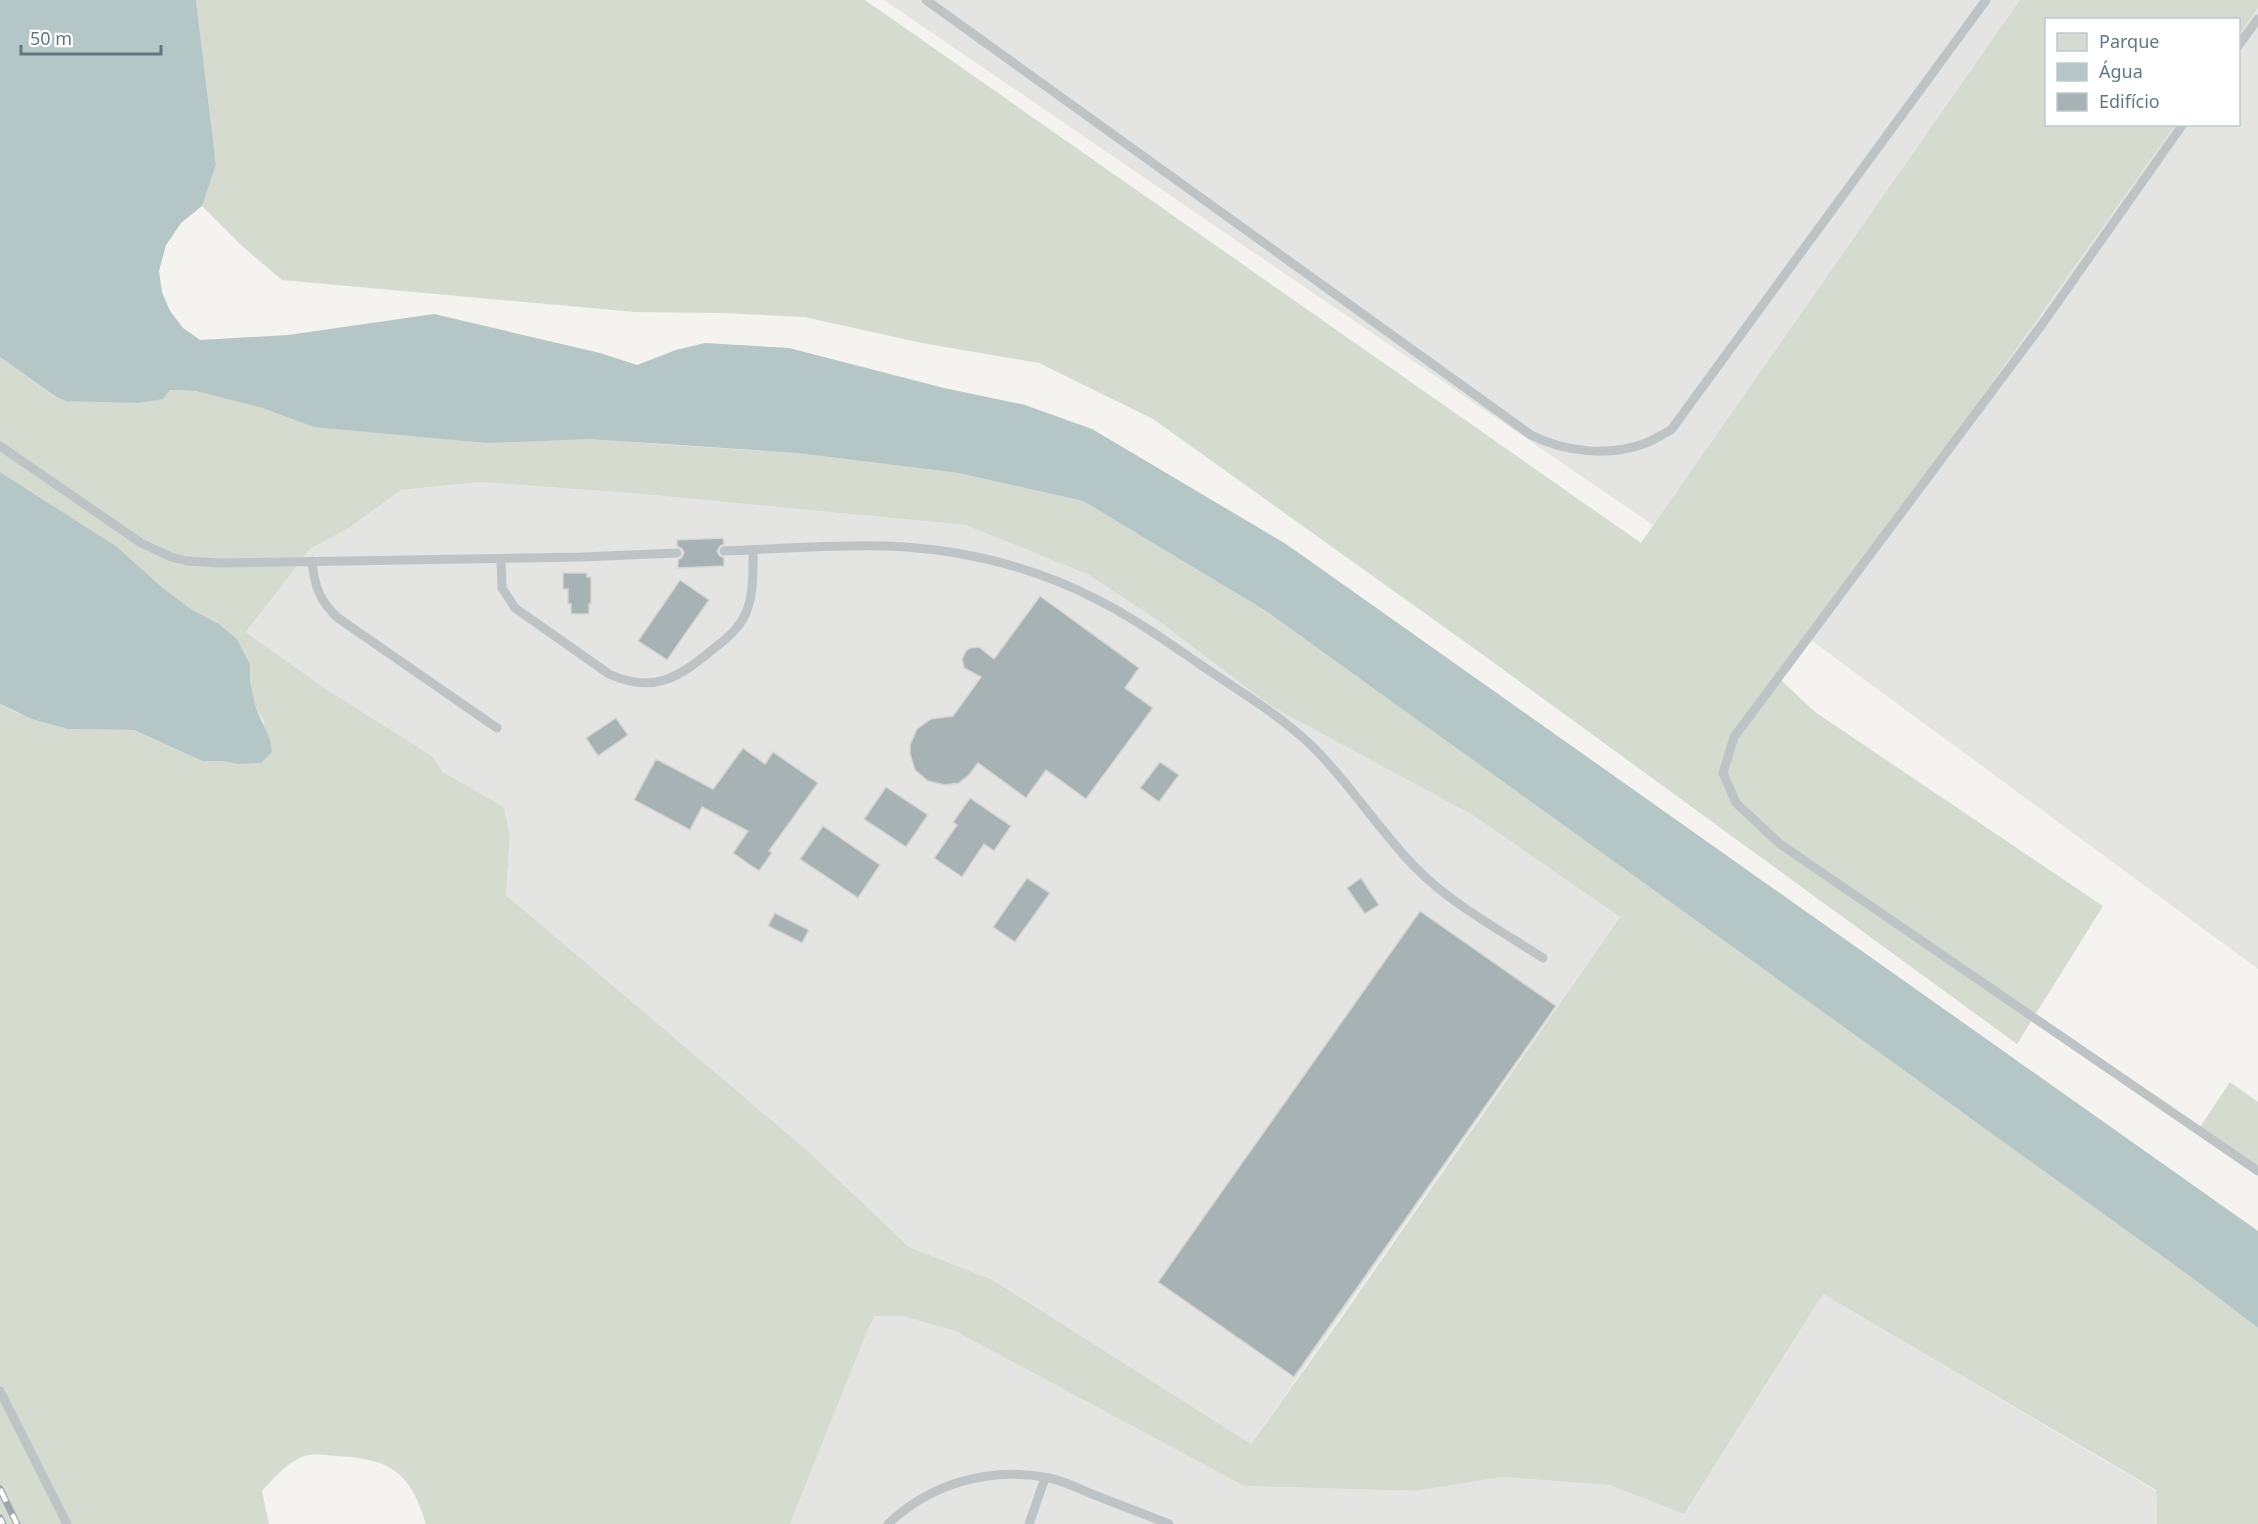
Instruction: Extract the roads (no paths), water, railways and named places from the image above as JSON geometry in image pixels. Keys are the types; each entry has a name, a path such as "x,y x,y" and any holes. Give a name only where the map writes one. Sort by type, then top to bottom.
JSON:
{"lane":[{"path":"926,0 1531,435 1549,444 1571,449 1617,450 1645,443 1671,430 1986,0"},
{"path":"2240,43 2258,19"},
{"path":"2182,126 2043,323 1734,737 1723,773 1736,803 1780,844 2258,1171"},
{"path":"0,447 141,543 164,554 204,563 501,559 677,553"},
{"path":"724,551 866,546 950,552 1012,566 1099,601 1154,633 1281,720 1327,762 1426,878 1449,897 1543,958"},
{"path":"501,559 502,588 515,608 609,674 633,683 645,684 673,678 686,671 733,634 749,606 752,590 753,550"},
{"path":"312,561 317,591 328,609 497,728"},
{"path":"0,1391 67,1524"},
{"path":"888,1524 921,1498 958,1482 996,1474 1023,1474 1062,1482 1168,1524"},
{"path":"1029,1524 1045,1478"}],"water":[{"path":"0,0 196,0 216,165 202,206 181,223 166,245 159,271 162,292 170,311 183,328 200,340 288,335 434,314 600,353 637,365 676,350 705,343 789,348 944,388 1025,405 1092,429 1286,544 2258,1231 2258,1328 2191,1277 1266,611 1083,501 958,473 796,453 589,439 487,443 314,427 263,408 196,391 170,390 163,399 138,403 66,401 56,397 0,357"},
{"path":"0,472 116,546 163,588 191,609 219,624 237,639 250,664 250,681 256,708 270,740 272,752 261,763 237,764 202,761 134,730 68,729 32,719 0,704"}],"railway":[{"path":"0,1489 17,1524"},
{"path":"0,1518 3,1524"}]}
